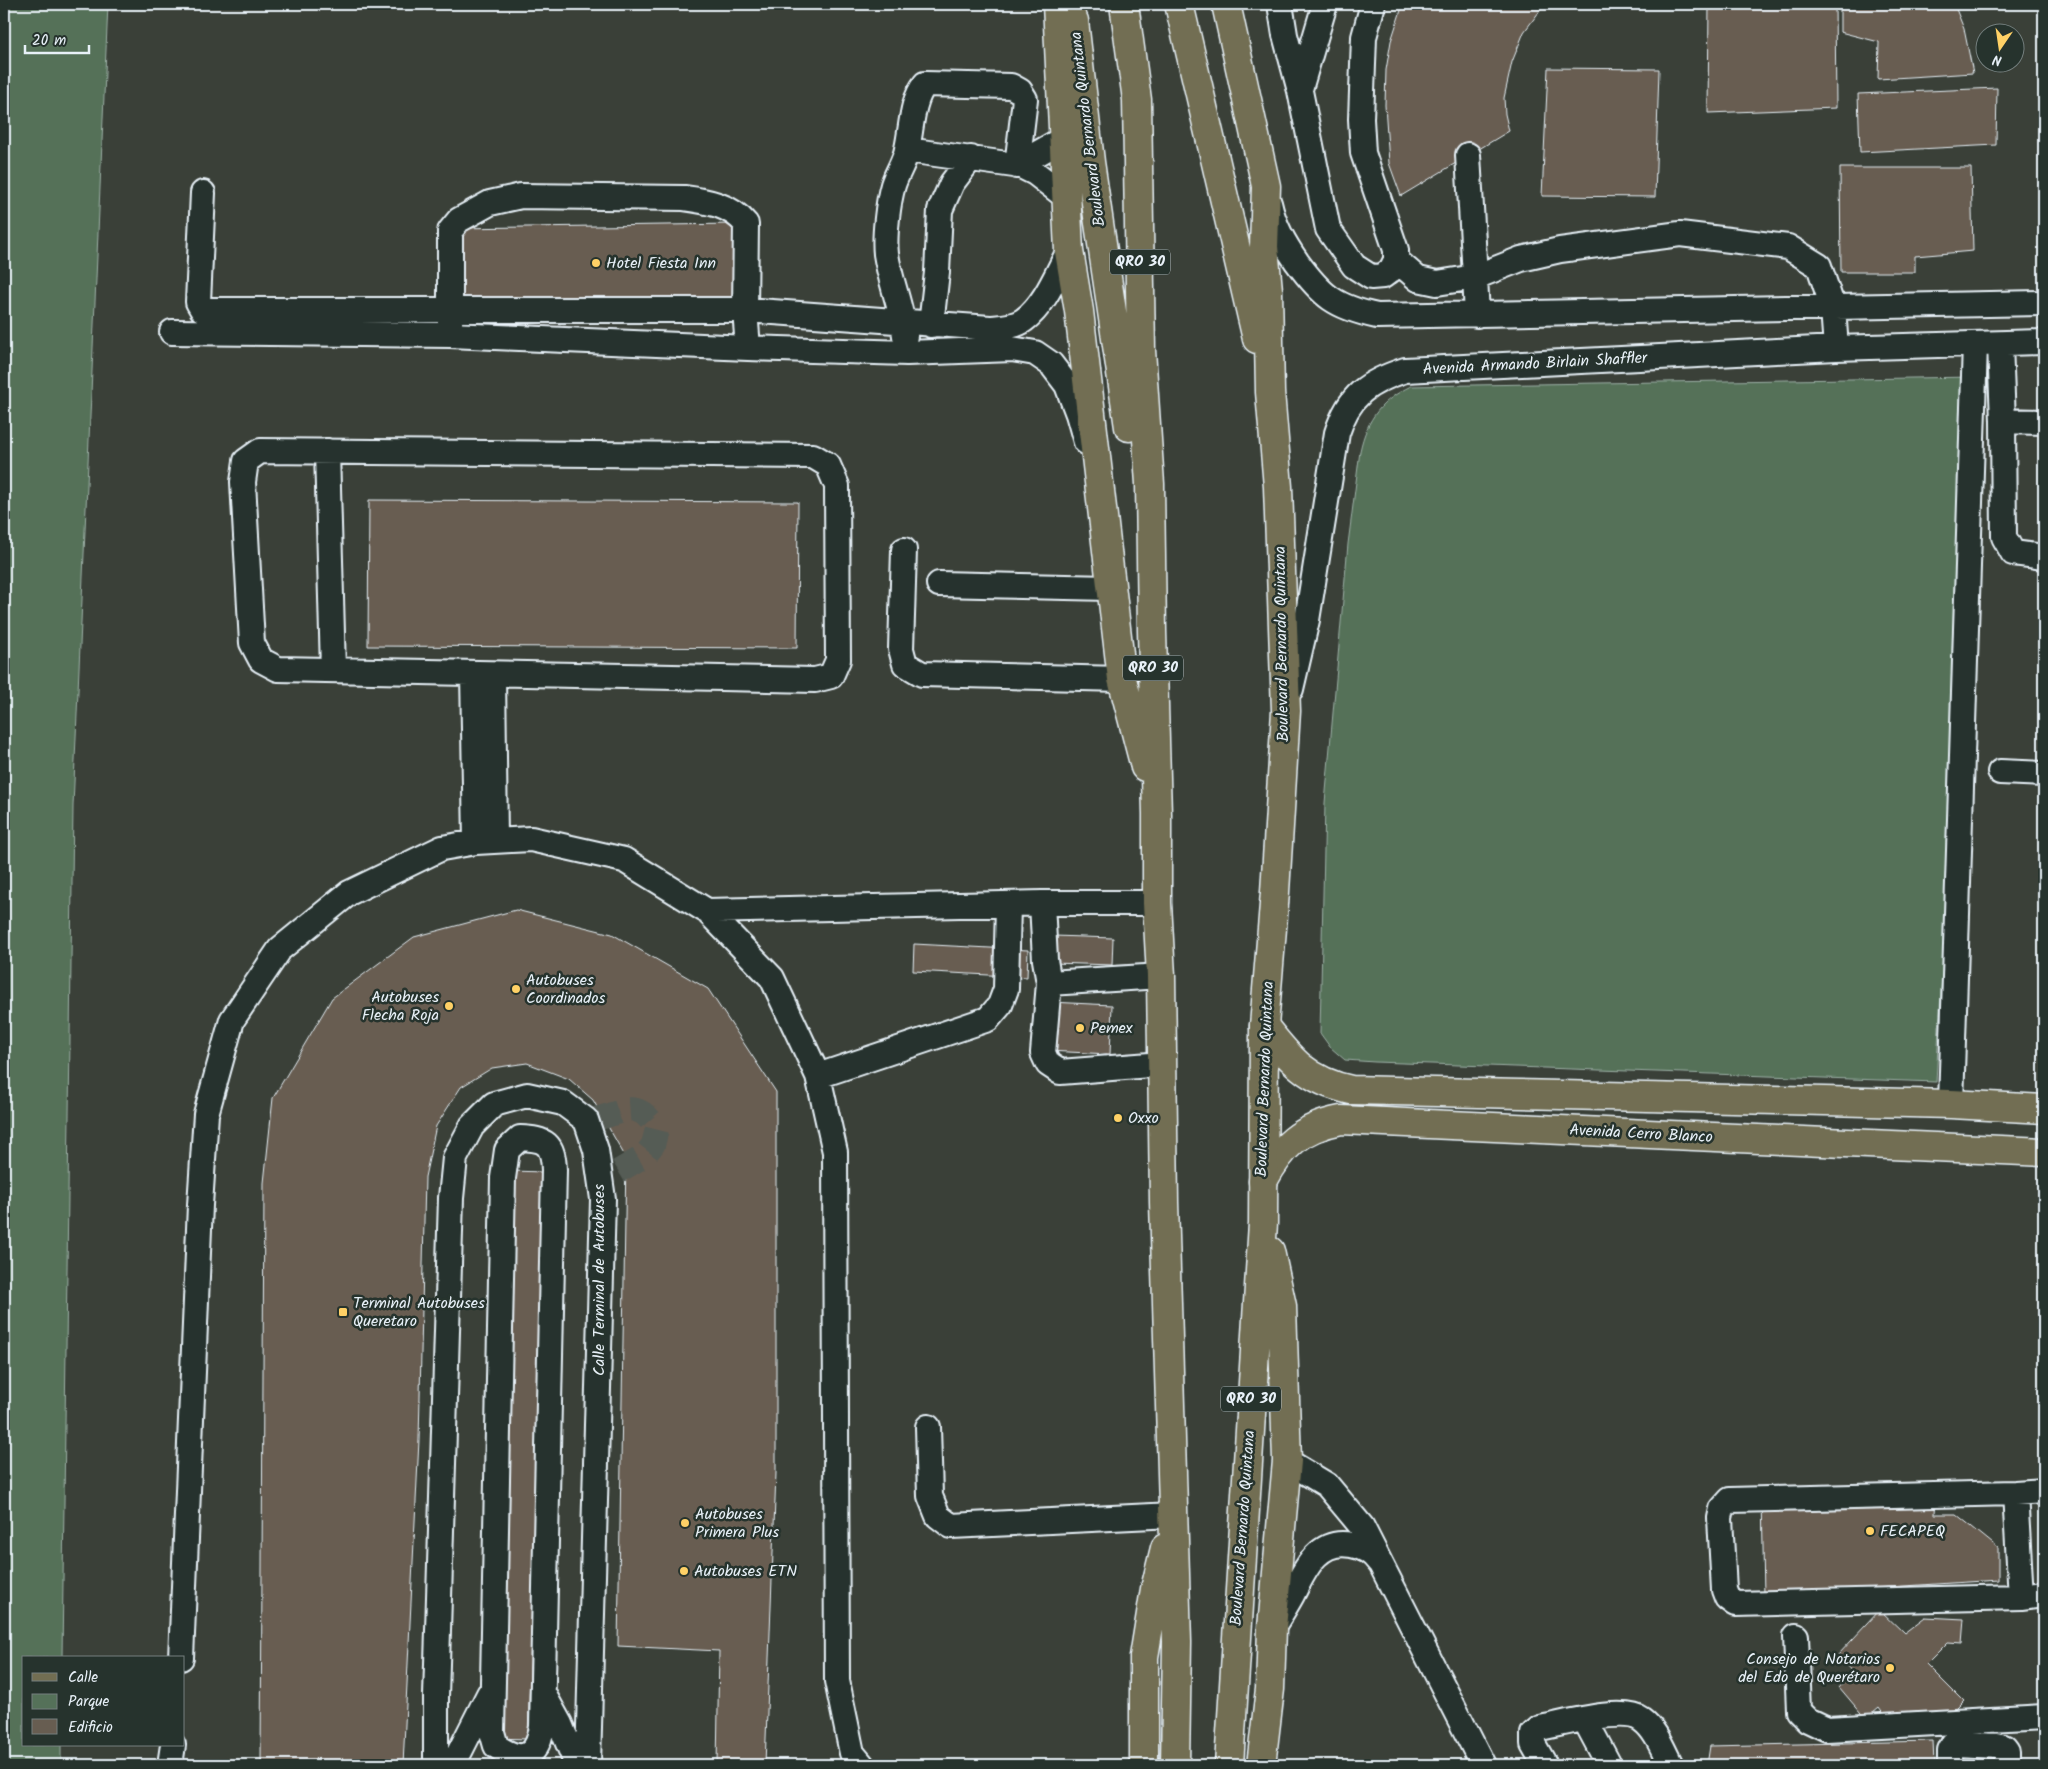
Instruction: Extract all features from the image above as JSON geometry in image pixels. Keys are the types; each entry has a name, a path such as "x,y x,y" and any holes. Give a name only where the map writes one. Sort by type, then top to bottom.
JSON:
{"main road":[{"path":"1057,4 1069,251 1079,311 1110,588 1118,637 1122,679 1157,814"},
{"name":"Boulevard Bernardo Quintana","path":"1072,4 1090,162 1112,313 1139,483 1150,521"},
{"name":"Boulevard Bernardo Quintana","path":"1124,4 1137,100 1141,350 1148,444 1164,1202 1177,1642 1174,1765"},
{"name":"Boulevard Bernardo Quintana","path":"1179,4 1270,392"},
{"name":"Boulevard Bernardo Quintana","path":"1226,4 1266,186 1264,247 1268,290 1270,392 1278,486 1286,711 1275,892 1264,1026 1264,1223 1229,1765"},
{"path":"1264,1026 1296,1064 1310,1075 1330,1084 1351,1090 1951,1104 2044,1109"},
{"name":"Avenida Cerro Blanco","path":"1263,1181 1284,1148 1297,1137 1318,1126 1341,1120 2044,1152"},
{"path":"1263,1760 1270,1688 1272,1628 1287,1461 1282,1306 1264,1223"},
{"path":"1144,1765 1144,1657 1155,1589 1173,1515"}],"street":[{"path":"1280,4 1285,35 1300,91 1328,229 1354,266 1371,277 1383,276 1392,270 1396,260 1393,238 1377,198 1363,154 1361,119 1364,37 1373,4"},
{"path":"1300,91 1325,4"},
{"path":"907,353 904,322 886,253 893,185 904,162 918,93 926,84 1011,86 1020,91 1025,99 1019,166"},
{"path":"1019,166 1063,139"},
{"path":"907,150 1019,166 1035,173 1066,197"},
{"path":"1468,155 1477,315"},
{"path":"931,325 937,272 940,210 952,183 971,158"},
{"path":"1266,186 1278,232 1307,277 1330,298 1352,309 1378,316 2044,303"},
{"path":"203,193 198,302 202,309 208,310 745,310 990,328 1009,326 1023,321 1045,296 1069,251"},
{"path":"450,335 450,231 459,220 490,203 521,196 684,198 709,201 738,214 746,224 745,310 748,348"},
{"path":"1396,260 1418,279 1437,283 1475,278 1521,260 1560,250 1680,234 1788,247 1819,266 1833,308 1836,348"},
{"path":"172,332 450,335 907,353 1012,349 1035,353 1050,364 1066,385 1078,414 1098,484"},
{"name":"Avenida Armando Birlain Shaffler","path":"1286,711 1307,620 1337,433 1349,404 1366,388 1393,374 1405,370 1836,348 2044,342"},
{"path":"1951,1104 1975,344"},
{"path":"2000,344 2004,538 2013,553 2044,557"},
{"path":"2003,421 2044,422"},
{"path":"260,450 813,456 828,465 837,486 838,660 831,676 815,680 333,670 278,669 261,660 252,643 243,482 246,461 260,450"},
{"path":"327,451 333,670"},
{"path":"904,550 901,649 905,664 922,674 1122,679"},
{"path":"939,584 1110,588"},
{"path":"483,673 485,841"},
{"path":"2000,772 2044,774"},
{"path":"180,1656 199,1215 206,1114 232,1020 280,949 349,892 442,848 485,841 531,839 624,860 707,911 772,978 818,1076 835,1152 836,1681 852,1753 862,1765"},
{"path":"707,911 1042,903 1157,903"},
{"path":"1042,903 1044,960 1048,983 1044,1054 1048,1064 1060,1072 1162,1064"},
{"path":"818,1076 988,1019 1000,1005 1006,989 1008,904"},
{"path":"1048,983 1160,976"},
{"name":"Calle Terminal de Autobuses","path":"436,1765 436,1687 451,1217 455,1158 472,1126 494,1104 527,1095 563,1103 590,1120 602,1199 588,1765"},
{"path":"520,1138 535,1138 546,1142 553,1153 554,1170 542,1727 540,1741 535,1751 522,1757 507,1754 496,1746 492,1732 493,1686 504,1160 506,1150 520,1138"},
{"path":"602,1199 612,1175"},
{"path":"928,1427 930,1496 938,1516 951,1526 1173,1515"},
{"path":"1287,1461 1327,1485 1362,1527 1484,1765"},
{"path":"2014,1493 2033,1595 1735,1604 1727,1598 1724,1590 1720,1518 1722,1509 1730,1500 2014,1493 2044,1490"},
{"path":"1272,1628 1304,1568 1316,1555 1331,1546 1346,1544 1360,1547 1374,1555 1383,1569"},
{"path":"1796,1636 1799,1711 1808,1720 1827,1729 2044,1717"},
{"path":"453,1765 493,1686"},
{"path":"542,1692 560,1724 577,1765"},
{"path":"1545,1765 1533,1744 1533,1734 1540,1728 1620,1714 1636,1715 1644,1721 1657,1737 1671,1765"},
{"path":"1585,1720 1609,1765"},
{"path":"1950,1765 1950,1750 1953,1744 1958,1744 2001,1747 2007,1752 2007,1765"},
{"path":"170,1765 173,1746"}],"green space":[{"path":"4,4 108,4 73,806 62,1656 22,1656 22,1746 61,1746 61,1765 4,1765"},
{"path":"1975,377 1936,1082 1375,1062 1345,1060 1330,1047 1320,1033 1325,803 1348,544 1360,451 1367,429 1377,411 1392,397 1411,386"}],"building":[{"path":"1403,4 1537,4 1542,8 1524,32 1512,62 1504,98 1509,131 1401,196 1389,163 1385,105 1386,70 1391,41"},
{"path":"1709,4 1835,4 1836,108 1708,113"},
{"path":"1840,4 1954,4 1964,29 1973,73 1878,79 1879,42 1840,32"},
{"path":"1548,68 1659,69 1655,197 1542,196"},
{"path":"1997,88 1996,145 1860,152 1858,94"},
{"path":"1840,168 1971,168 1973,251 1915,256 1915,272 1841,272"},
{"name":"Hotel Fiesta Inn","path":"735,224 734,301 456,298 457,228"},
{"path":"369,500 798,502 797,648 368,646"},
{"name":"Terminal Autobuses Queretaro","path":"516,910 612,934 708,989 776,1092 776,1473 765,1765 717,1765 719,1651 618,1646 626,1158 593,1100 569,1079 527,1063 492,1068 461,1087 436,1126 425,1177 419,1440 403,1765 261,1765 264,1183 273,1098 332,998 414,937"},
{"path":"1054,936 1113,938 1112,965 1053,963"},
{"path":"914,944 1028,950 1027,977 913,971"},
{"name":"Pemex","path":"1050,1002 1112,1005 1110,1054 1047,1051"},
{"path":"511,1171 544,1172 528,1739 494,1738"},
{"name":"FECAPEQ","path":"1936,1495 1935,1514 1956,1514 1998,1548 1998,1580 1764,1595 1762,1498"},
{"name":"Consejo de Notarios del Edo de Querétaro","path":"1880,1610 1904,1633 1925,1617 1964,1619 1962,1643 1948,1642 1926,1664 1963,1701 1946,1718 1899,1713 1889,1722 1879,1708 1866,1719 1839,1687 1852,1672 1838,1655"},
{"path":"1933,1741 1934,1765 1707,1765 1710,1746"}],"tunnel":[{"path":"595,1119 629,1109 636,1110 649,1119 657,1129 653,1145 644,1156 612,1175"}],"place":[{"name":"Hotel Fiesta Inn","path":"596,263"},
{"name":"Autobuses Coordinados","path":"516,989"},
{"name":"Autobuses Flecha Roja","path":"449,1006"},
{"name":"Pemex","path":"1080,1028"},
{"name":"Oxxo","path":"1118,1118"},
{"name":"Terminal Autobuses Queretaro","path":"343,1312"},
{"name":"Autobuses Primera Plus","path":"685,1523"},
{"name":"FECAPEQ","path":"1870,1531"},
{"name":"Autobuses ETN","path":"684,1571"},
{"name":"Consejo de Notarios del Edo de Querétaro","path":"1890,1668"}]}
